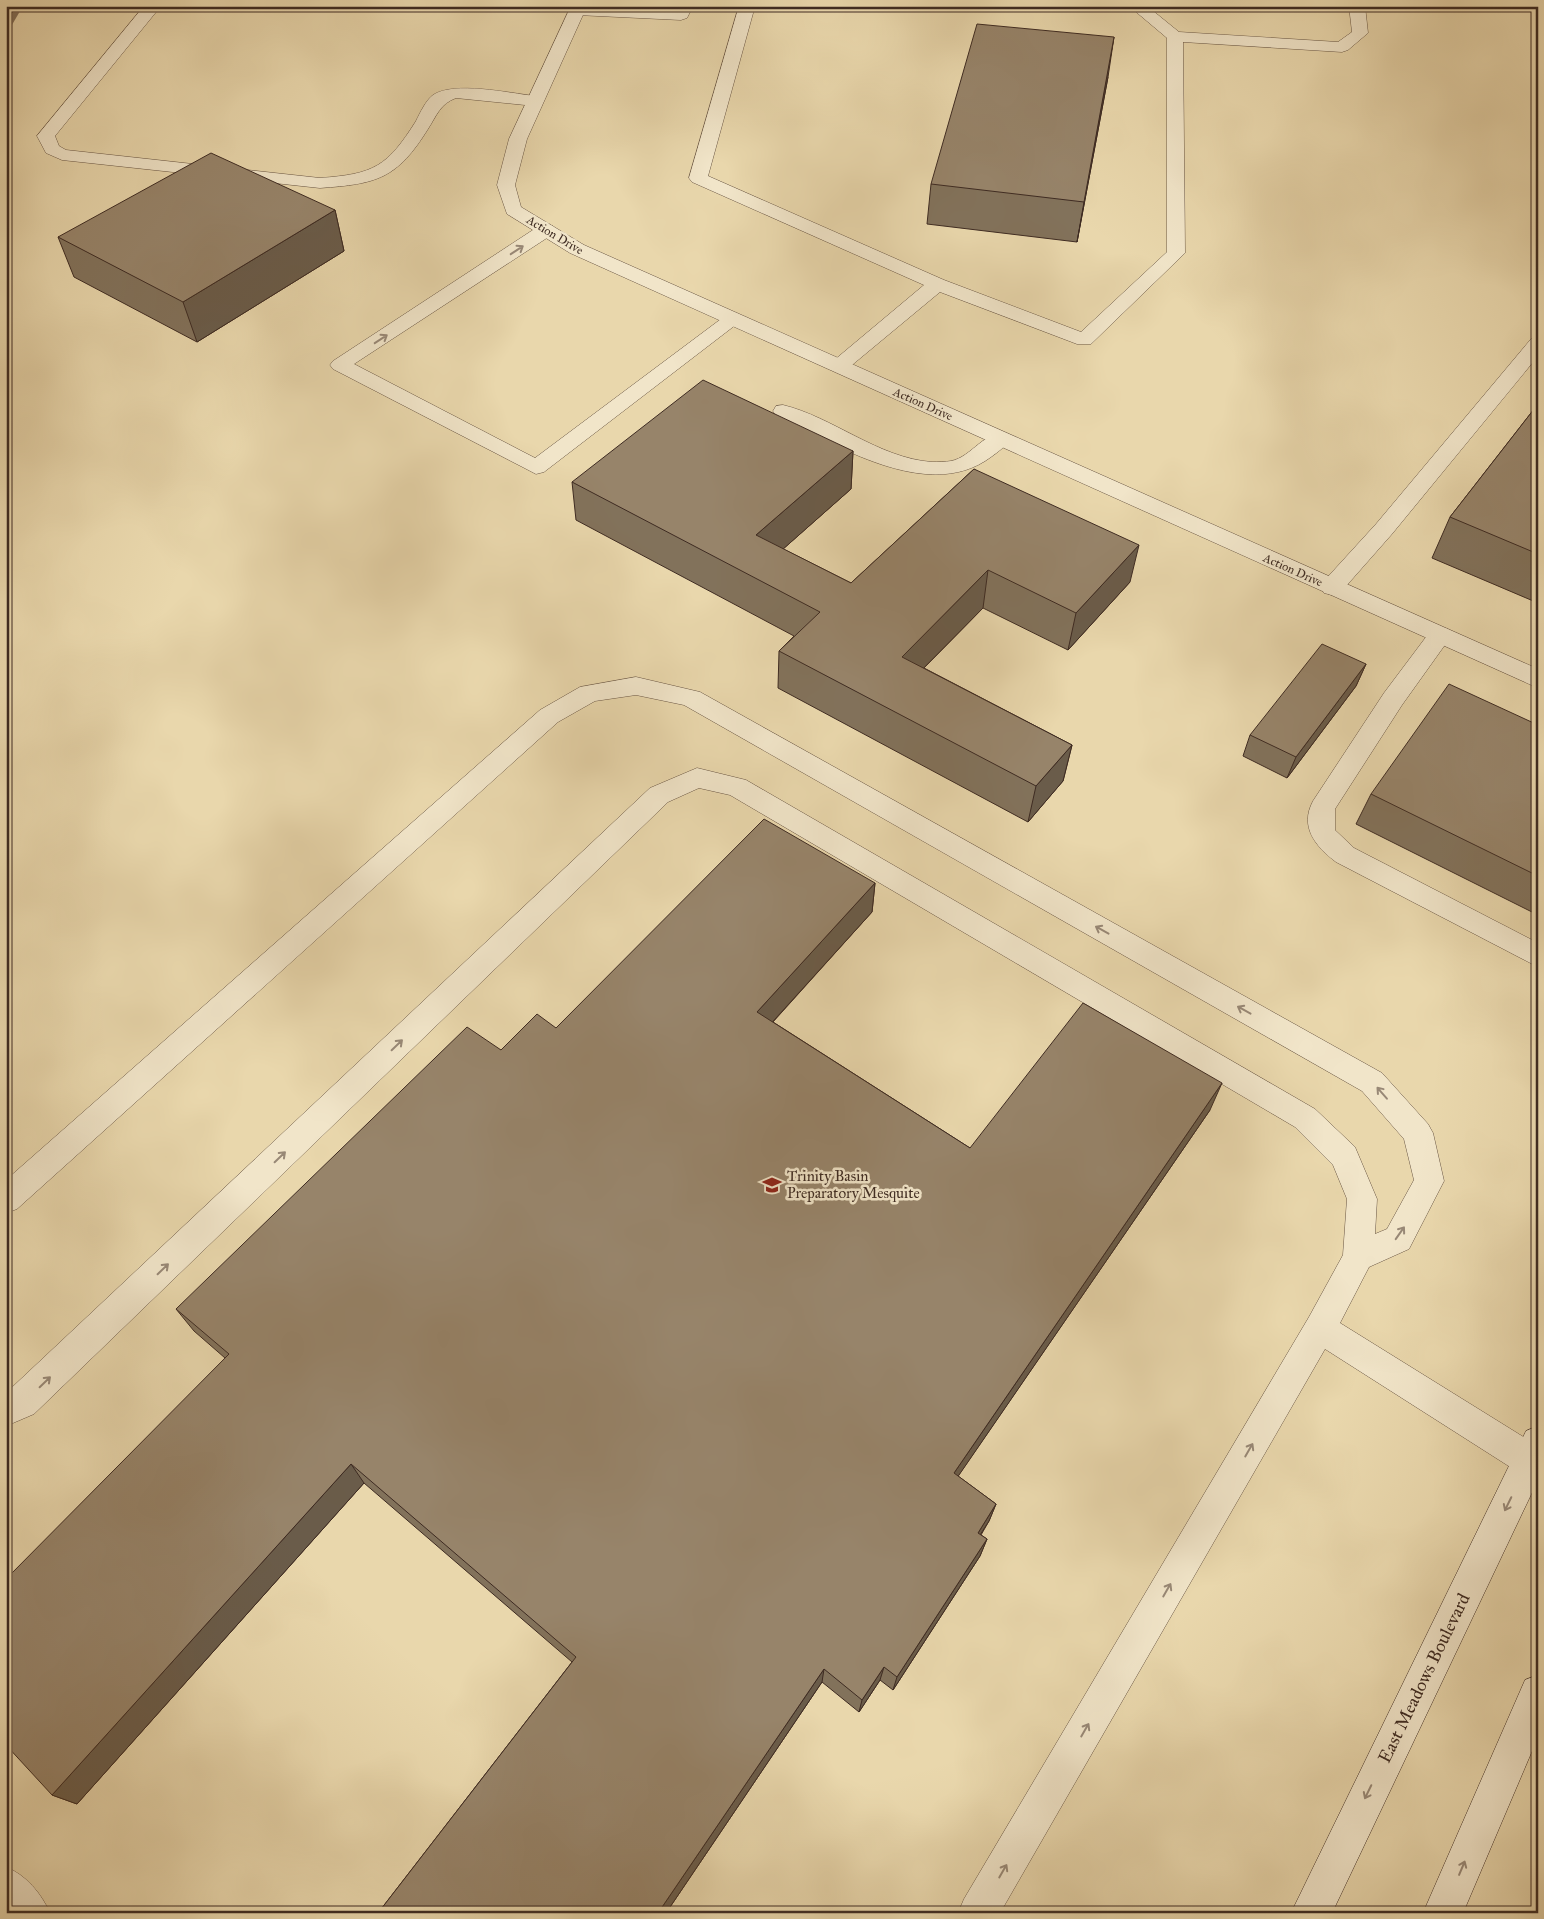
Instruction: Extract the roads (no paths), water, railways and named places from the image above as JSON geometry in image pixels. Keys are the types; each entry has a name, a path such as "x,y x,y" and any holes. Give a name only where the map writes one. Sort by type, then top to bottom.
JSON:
{"street":[{"path":"153,6 46,136 52,149 62,155 320,183 345,182 370,177 385,171 399,161 438,99 454,94 535,101"},
{"path":"578,8 681,15 684,6"},
{"path":"747,6 698,178 937,284 1084,340 1176,253 1175,37"},
{"path":"1137,6 1175,37 1342,47 1360,33 1357,6"},
{"name":"Action Drive","path":"578,8 518,138 506,185 514,210 577,249 732,320 839,366 1538,679"},
{"path":"546,230 340,365 536,467 732,320"},
{"path":"839,366 937,284"},
{"path":"1332,587 1530,363 1538,342"},
{"path":"783,411 891,460 922,469 953,468 977,458 1000,439"},
{"path":"1440,635 1393,699 1322,808 1318,821 1320,829 1332,845 1345,855 1538,956"},
{"path":"6,1199 549,716 589,693 636,686 690,698 1372,1082 1418,1133 1429,1181 1398,1239 1358,1257"},
{"path":"6,1410 22,1403 659,795 697,778 737,787 1304,1118 1344,1156 1362,1199 1358,1257 1320,1328 978,1913"},
{"path":"1320,1328 1535,1456"},
{"name":"East Meadows Boulevard","path":"1311,1913 1535,1456"},
{"path":"1443,1913 1538,1693"},
{"path":"6,1886 30,1913"}],"waterway":[{"path":"6,28 19,6"}],"place":[{"name":"Trinity Basin Preparatory Mesquite","path":"772,1185"}]}
